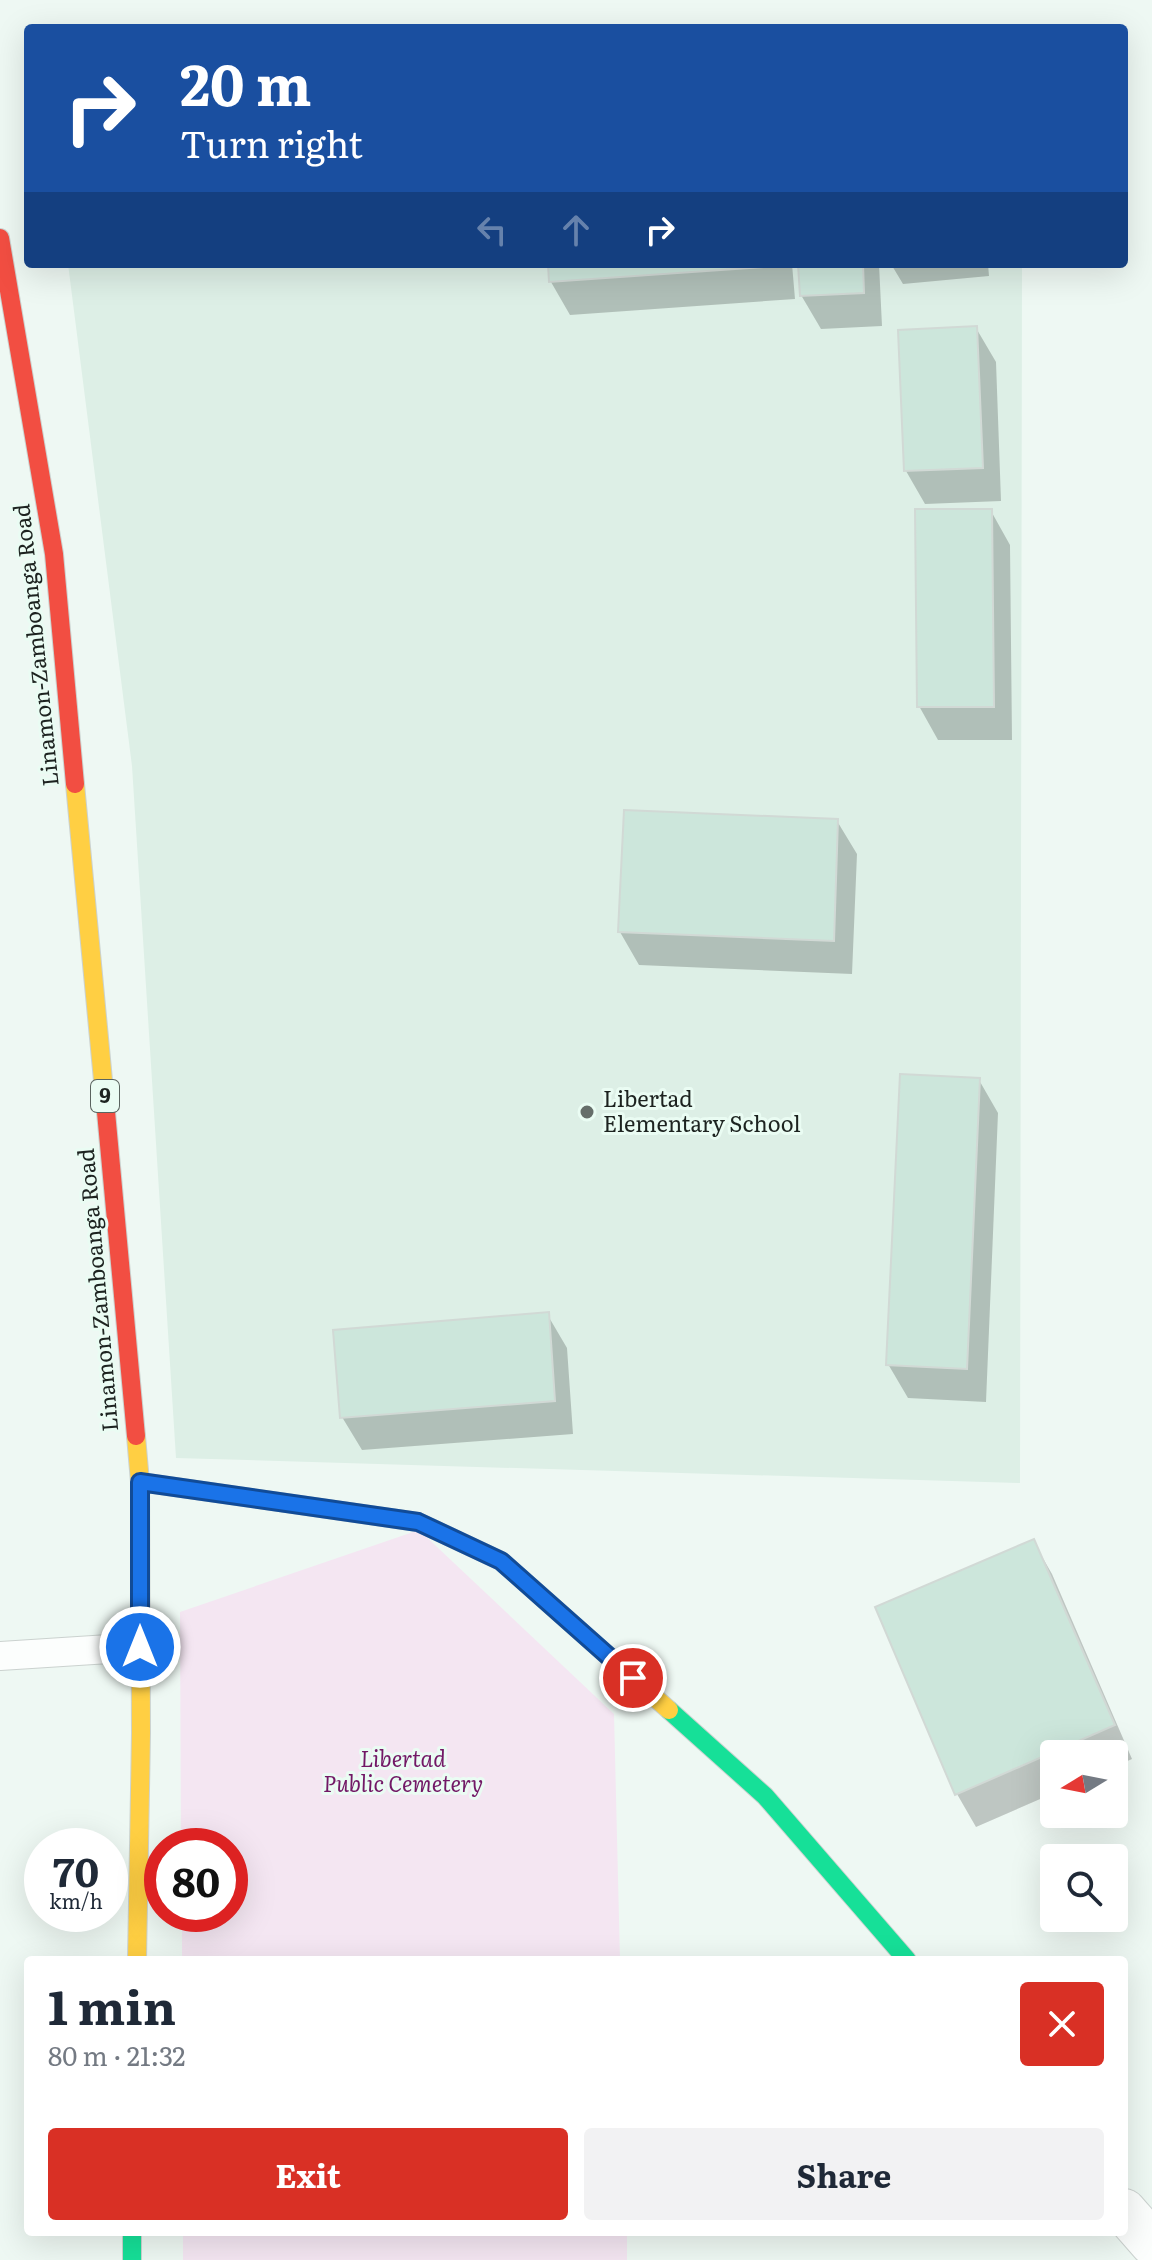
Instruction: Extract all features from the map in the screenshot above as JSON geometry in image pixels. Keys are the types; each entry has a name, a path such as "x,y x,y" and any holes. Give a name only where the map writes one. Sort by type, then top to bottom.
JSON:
{"main road":[{"name":"Linamon-Zamboanga Road","path":"0,238 54,554 140,1482 137,1956"},
{"path":"140,1482 418,1522 501,1561 765,1796 904,1956"},
{"path":"132,2236 132,2260"}],"street":[{"path":"1128,2216 1152,2243"}],"lane":[{"path":"0,1656 140,1647"}],"shaded area":[{"name":"Libertad Elementary School","path":"69,268 1022,268 1020,1483 176,1458 132,766"}],"green space":[{"name":"Libertad Public Cemetery","path":"419,1530 614,1714 620,1956 182,1956 182,1932 248,1932 248,1828 181,1828 180,1612"},
{"path":"183,2236 627,2236 627,2260 183,2260"}],"building":[{"path":"548,268 748,268 549,282"},
{"path":"798,268 863,268 864,293 800,296"},
{"path":"977,326 983,468 904,471 898,330"},
{"path":"915,509 992,509 994,707 917,707"},
{"path":"624,810 838,819 834,941 618,932"},
{"path":"900,1074 980,1078 967,1369 886,1365"},
{"path":"549,1312 555,1401 340,1418 333,1330"},
{"path":"1034,1539 1115,1725 1081,1740 1040,1740 1040,1758 955,1795 875,1607"}],"traffic: fast":[{"path":"669,1710 765,1796 904,1956"},
{"path":"132,2236 132,2260"}],"traffic: slow":[{"path":"75,784 106,1112"},
{"path":"136,1436 140,1482 141,1733 137,1956"},
{"path":"140,1482 418,1522 501,1561 669,1710"}],"traffic: jam":[{"path":"0,238 54,554 75,784"},
{"path":"106,1112 136,1436"}],"place":[{"name":"Libertad Elementary School","path":"587,1112"}],"route":[{"path":"140,1647 140,1482 418,1522 501,1561 633,1678"}]}
